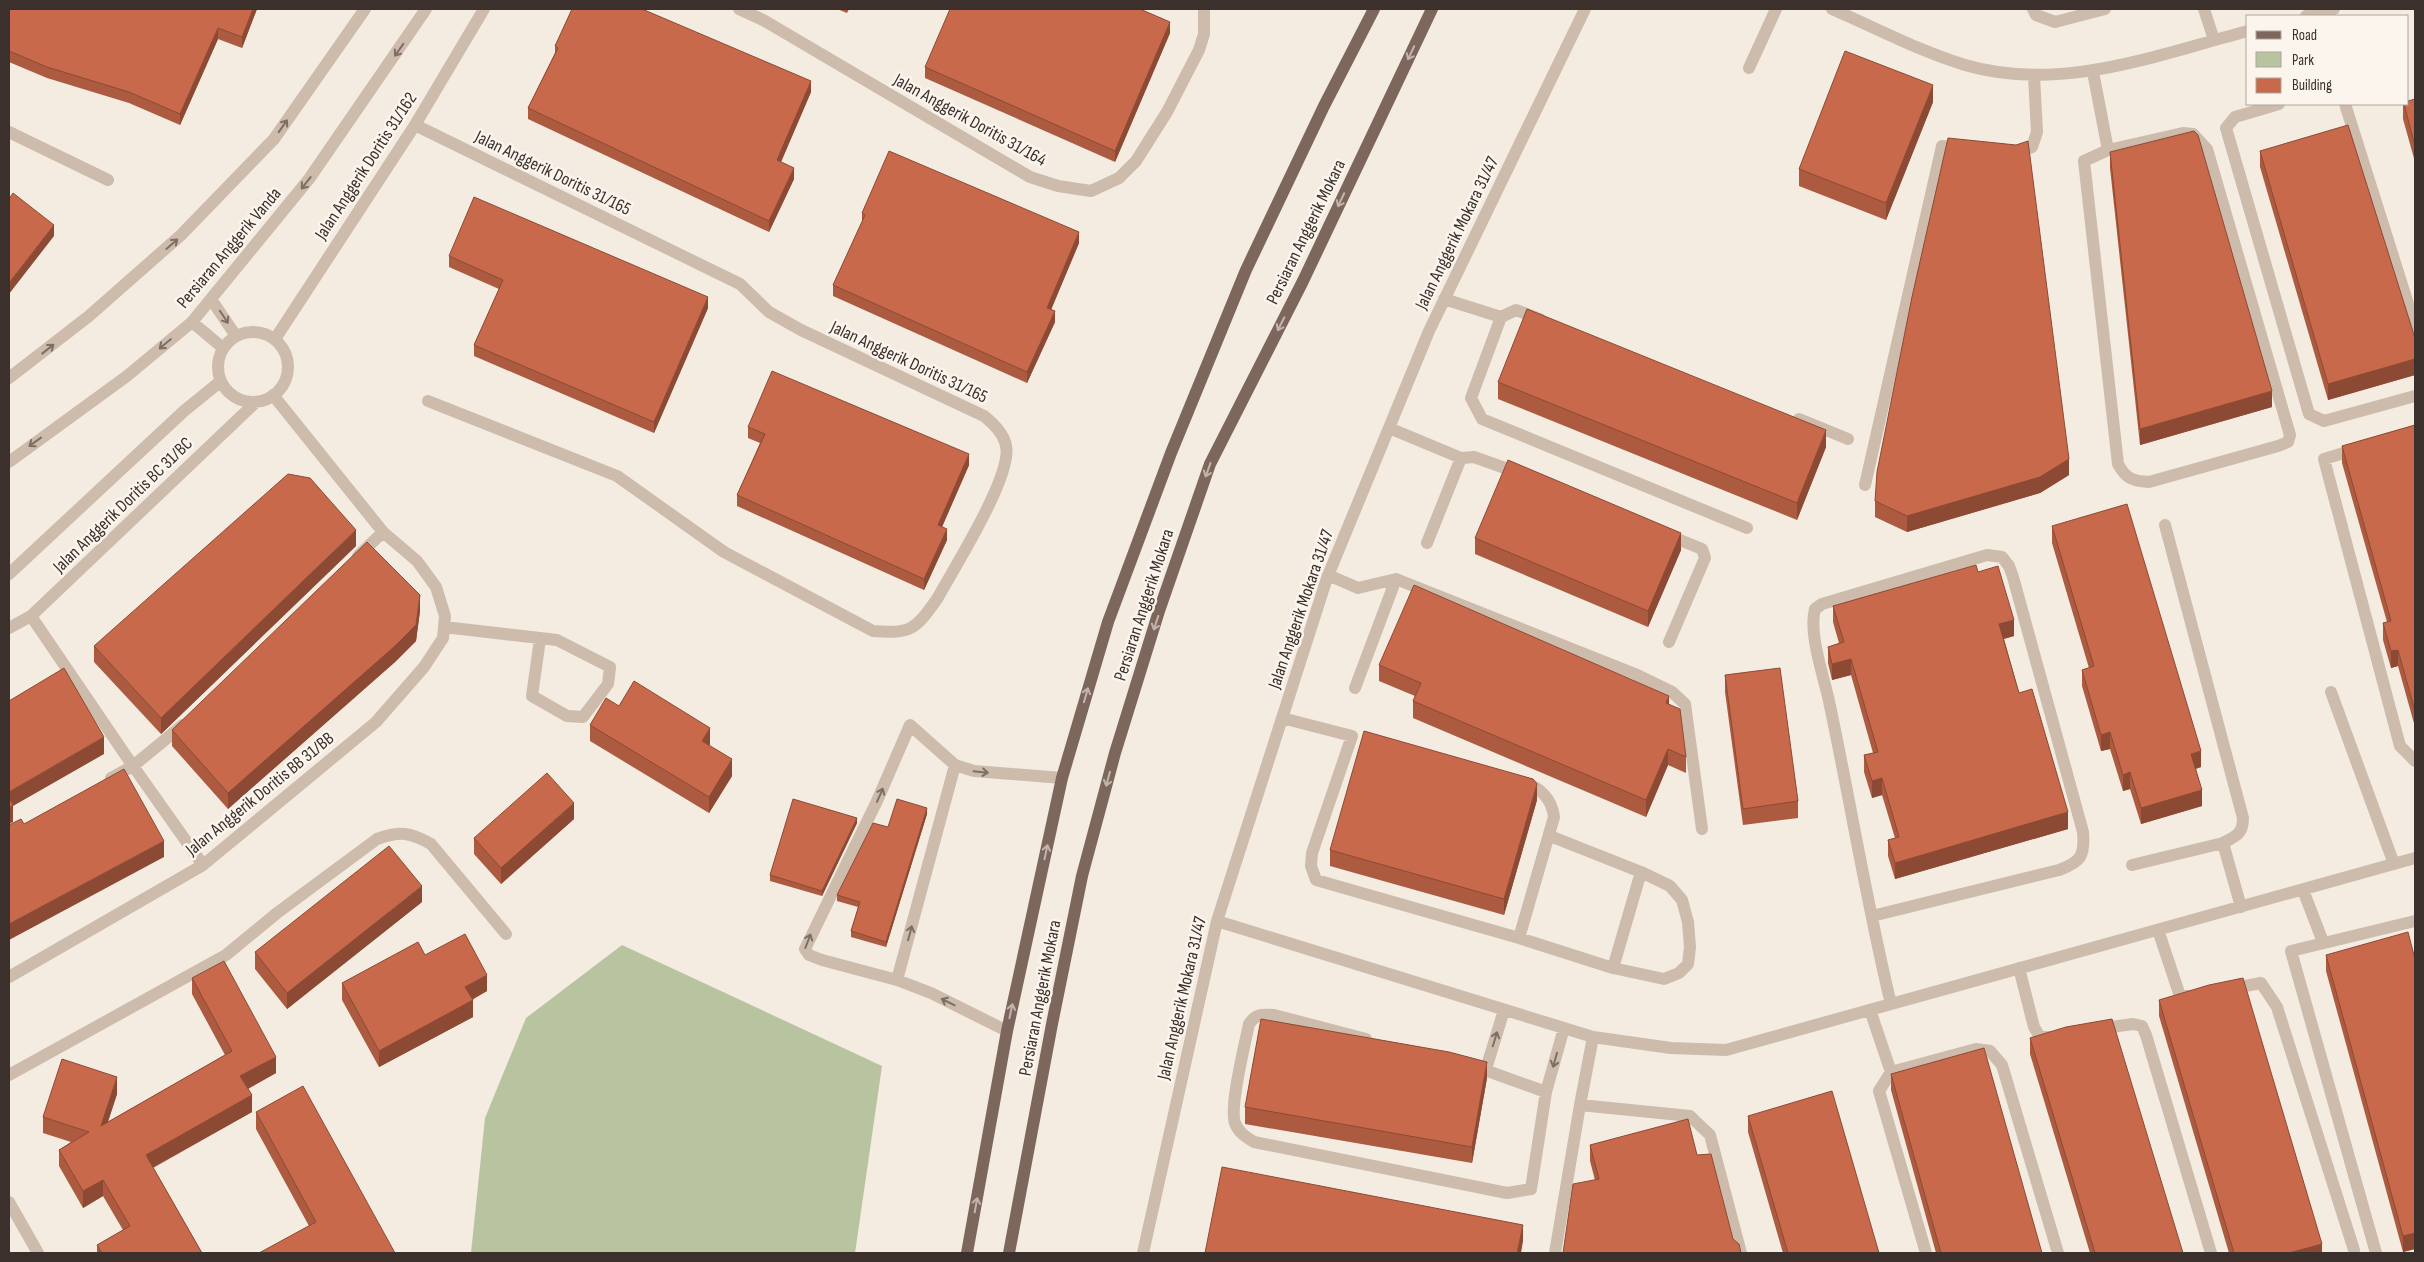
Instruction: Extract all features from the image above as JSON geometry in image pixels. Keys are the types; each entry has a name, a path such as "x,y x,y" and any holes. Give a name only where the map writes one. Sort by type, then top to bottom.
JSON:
{"main road":[{"name":"Persiaran Anggerik Mokara","path":"968,1253 1007,1031 1062,778 1108,622 1171,453 1246,270 1324,106 1374,9"},
{"name":"Persiaran Anggerik Mokara","path":"1009,1253 1082,876 1115,752 1166,593 1210,464 1303,281 1432,9"}],"street":[{"path":"9,378 89,316 182,235 274,139 365,9"},
{"name":"Persiaran Anggerik Vanda","path":"9,462 127,376 192,322 309,179 426,9"},
{"name":"Jalan Anggerik Doritis 31/162","path":"275,339 415,125 484,9"},
{"name":"Jalan Anggerik Doritis 31/164","path":"739,9 764,20 1030,177 1058,186 1091,190 1119,178 1136,161 1167,112 1199,50 1204,34 1204,9"},
{"name":"Jalan Anggerik Mokara 31/47","path":"1143,1253 1217,921 1328,576 1444,299 1585,9"},
{"path":"1749,68 1776,9"},
{"path":"1832,9 1926,51 1966,65 2006,73 2034,76 2094,72 2246,32"},
{"path":"2033,9 2036,15 2055,22 2105,9"},
{"path":"2204,9 2214,40"},
{"path":"2313,15 2334,9"},
{"path":"2094,72 2108,150"},
{"path":"1998,151 2017,153 2032,147 2037,132 2034,76"},
{"path":"2276,105 2235,117 2226,128 2309,414 2324,421 2415,396"},
{"path":"2345,105 2415,326"},
{"name":"Jalan Anggerik Doritis 31/165","path":"415,125 740,284 769,312 801,330 984,416 996,426 1007,447 1005,467 996,490 937,599 915,626 899,633 873,631 724,552 617,476 428,401"},
{"path":"9,132 108,180"},
{"path":"2183,133 2193,134 2208,149 2282,402 2290,435 2288,442 2149,482 2131,480 2123,474 2117,456 2084,161 2108,150 2183,133"},
{"path":"1865,486 1942,146 1980,150"},
{"path":"211,298 236,336"},
{"path":"1444,299 1501,317 1516,310 1552,324"},
{"path":"1501,317 1471,398 1482,419 1747,528"},
{"path":"192,322 223,348"},
{"path":"256,332 266,334 275,339 281,346 288,363 285,381 273,395 256,402 239,399 225,389 221,381 218,361 223,348 236,336 256,332"},
{"path":"9,574 184,411 221,381"},
{"path":"273,395 383,532 417,561 436,587 445,616 444,627 557,640 610,667 608,684 583,717 567,716 532,696 540,639"},
{"name":"Jalan Anggerik Doritis BC 31/BC","path":"9,628 32,616 256,402"},
{"path":"1784,414 1848,439"},
{"path":"1389,428 1461,458 1474,457 1532,478"},
{"path":"2370,446 2324,459 2400,746 2415,761"},
{"path":"1427,543 1461,458"},
{"path":"2132,865 2223,842 2240,835 2243,828 2243,818 2165,525"},
{"path":"1657,530 1702,549 1705,558 1669,642"},
{"path":"348,566 383,532"},
{"path":"1872,916 2059,870 2075,864 2081,856 2084,846 2080,823 2009,566 2002,558 1987,556 1822,604 1814,609 1815,637 1872,916 1892,1004"},
{"path":"1328,576 1358,588 1396,580 1635,674 1672,692 1685,704 1702,829"},
{"path":"1355,688 1396,580"},
{"path":"32,616 133,766 203,865"},
{"name":"Jalan Anggerik Doritis BB 31/BB","path":"9,977 203,865 376,722 424,667 443,638 444,627"},
{"path":"2331,692 2394,864"},
{"path":"100,784 133,766 195,713"},
{"path":"1282,718 1357,737 1312,853 1311,866 1316,880 1519,938 1613,968 1664,979 1679,973 1688,964 1690,947 1688,922 1682,900 1670,886 1641,872 1550,836"},
{"path":"1007,1031 930,993 897,980 810,955 805,949 877,801 910,725 955,765 974,772 1062,778"},
{"path":"897,980 955,765"},
{"path":"1509,779 1536,786 1553,806 1554,818 1519,938"},
{"path":"9,1075 226,955 276,913 377,839 395,833 415,836 431,844 506,934"},
{"path":"2223,842 2241,907"},
{"path":"1217,921 1592,1037 1671,1048 1726,1050 2415,858"},
{"path":"1613,968 1641,872"},
{"path":"2304,890 2324,942"},
{"path":"2376,1253 2291,951 2415,921"},
{"path":"2158,930 2180,996 2193,996 2261,983 2277,1006 2354,1250"},
{"path":"2019,968 2040,1037 2048,1038 2066,1035"},
{"path":"1486,1069 1504,1010"},
{"path":"1870,1010 1891,1072"},
{"path":"1380,1042 1274,1015 1262,1014 1254,1017 1249,1024 1235,1098 1234,1123 1241,1134 1254,1142 1507,1192 1531,1189 1546,1092 1564,1028"},
{"path":"2085,1032 2133,1024 2142,1026 2146,1034 2211,1253"},
{"path":"1555,1253 1592,1037"},
{"path":"1926,1253 1879,1091 1891,1072 1976,1049 1990,1051 2002,1065 2058,1253"},
{"path":"1457,1062 1486,1069 1546,1092"},
{"path":"1580,1105 1690,1116 1710,1135 1742,1253"},
{"path":"9,1202 38,1253"}],"green space":[{"path":"622,945 882,1066 855,1253 471,1253 485,1118 526,1018"}],"building":[{"path":"9,9 253,9 242,37 218,28 180,114 129,92 47,67 9,51"},
{"path":"572,9 642,9 811,81 777,160 794,168 769,221 528,108 558,48 555,46"},
{"path":"950,9 1140,9 1170,22 1115,151 925,67"},
{"path":"1845,51 1933,85 1886,203 1799,169"},
{"path":"2415,99 2415,146 2404,105 2409,105 2409,101"},
{"path":"2348,125 2415,338 2415,359 2328,384 2260,151"},
{"path":"2194,131 2198,135 2272,391 2140,429 2110,152"},
{"path":"1948,138 2016,145 2028,141 2069,459 2040,477 1907,516 1875,501 1877,472 1912,297"},
{"path":"889,151 1079,232 1047,308 1055,311 1027,372 833,285 865,215 862,213"},
{"path":"13,193 54,225 9,283 9,199"},
{"path":"474,197 708,297 654,422 474,345 503,280 449,256"},
{"path":"1527,309 1826,430 1797,503 1498,382"},
{"path":"772,371 969,454 938,525 947,529 924,579 737,495 765,434 748,427"},
{"path":"2415,425 2415,711 2398,650 2391,651 2383,623 2391,621 2342,446"},
{"path":"1508,460 1681,533 1648,611 1475,538"},
{"path":"288,474 310,478 356,530 161,718 94,646"},
{"path":"2127,504 2201,751 2191,754 2202,790 2141,808 2130,772 2123,775 2110,732 2101,735 2082,670 2094,666 2052,526"},
{"path":"367,542 420,595 416,625 395,646 228,793 172,730"},
{"path":"1976,565 1978,572 1998,566 2014,620 1999,624 2019,693 2032,689 2068,812 1895,863 1888,840 1899,837 1882,778 1872,781 1864,755 1878,752 1851,659 1832,664 1828,647 1844,642 1833,606"},
{"path":"1414,585 1669,696 1666,703 1680,709 1686,757 1668,749 1646,800 1413,701 1421,683 1379,665"},
{"path":"64,668 104,737 9,792 9,701"},
{"path":"1780,668 1798,801 1743,809 1725,675"},
{"path":"634,681 710,728 702,741 732,759 709,797 590,725 606,698 619,706"},
{"path":"1364,731 1533,779 1537,784 1504,899 1330,850"},
{"path":"124,769 164,841 9,924 9,825 21,819 24,824"},
{"path":"547,773 574,803 501,868 474,838"},
{"path":"9,797 13,805 9,808"},
{"path":"793,799 857,818 822,891 770,875"},
{"path":"897,799 927,808 886,942 851,931 860,902 837,895 873,823 888,827"},
{"path":"389,846 422,886 287,993 255,952"},
{"path":"2408,932 2415,959 2415,1233 2403,1236 2326,955"},
{"path":"465,934 487,975 465,987 473,1000 379,1051 342,983 418,942 425,955"},
{"path":"224,961 276,1057 240,1076 252,1095 146,1155 202,1253 102,1253 97,1245 130,1226 103,1180 83,1191 59,1150 89,1132 43,1117 62,1059 117,1077 101,1126 232,1051 192,978"},
{"path":"2243,978 2322,1244 2289,1253 2234,1253 2159,1000 2209,985"},
{"path":"1261,1019 1449,1052 1487,1062 1472,1147 1245,1107"},
{"path":"2112,1019 2183,1253 2095,1253 2030,1038 2066,1027"},
{"path":"1984,1048 2042,1253 1941,1253 1891,1074"},
{"path":"303,1086 395,1253 259,1253 316,1222 256,1112"},
{"path":"1832,1091 1879,1253 1788,1253 1748,1116"},
{"path":"1688,1119 1697,1155 1711,1154 1733,1239 1739,1244 1741,1253 1563,1253 1573,1184 1599,1179 1590,1145"},
{"path":"1222,1167 1523,1225 1517,1253 1205,1253"}]}
